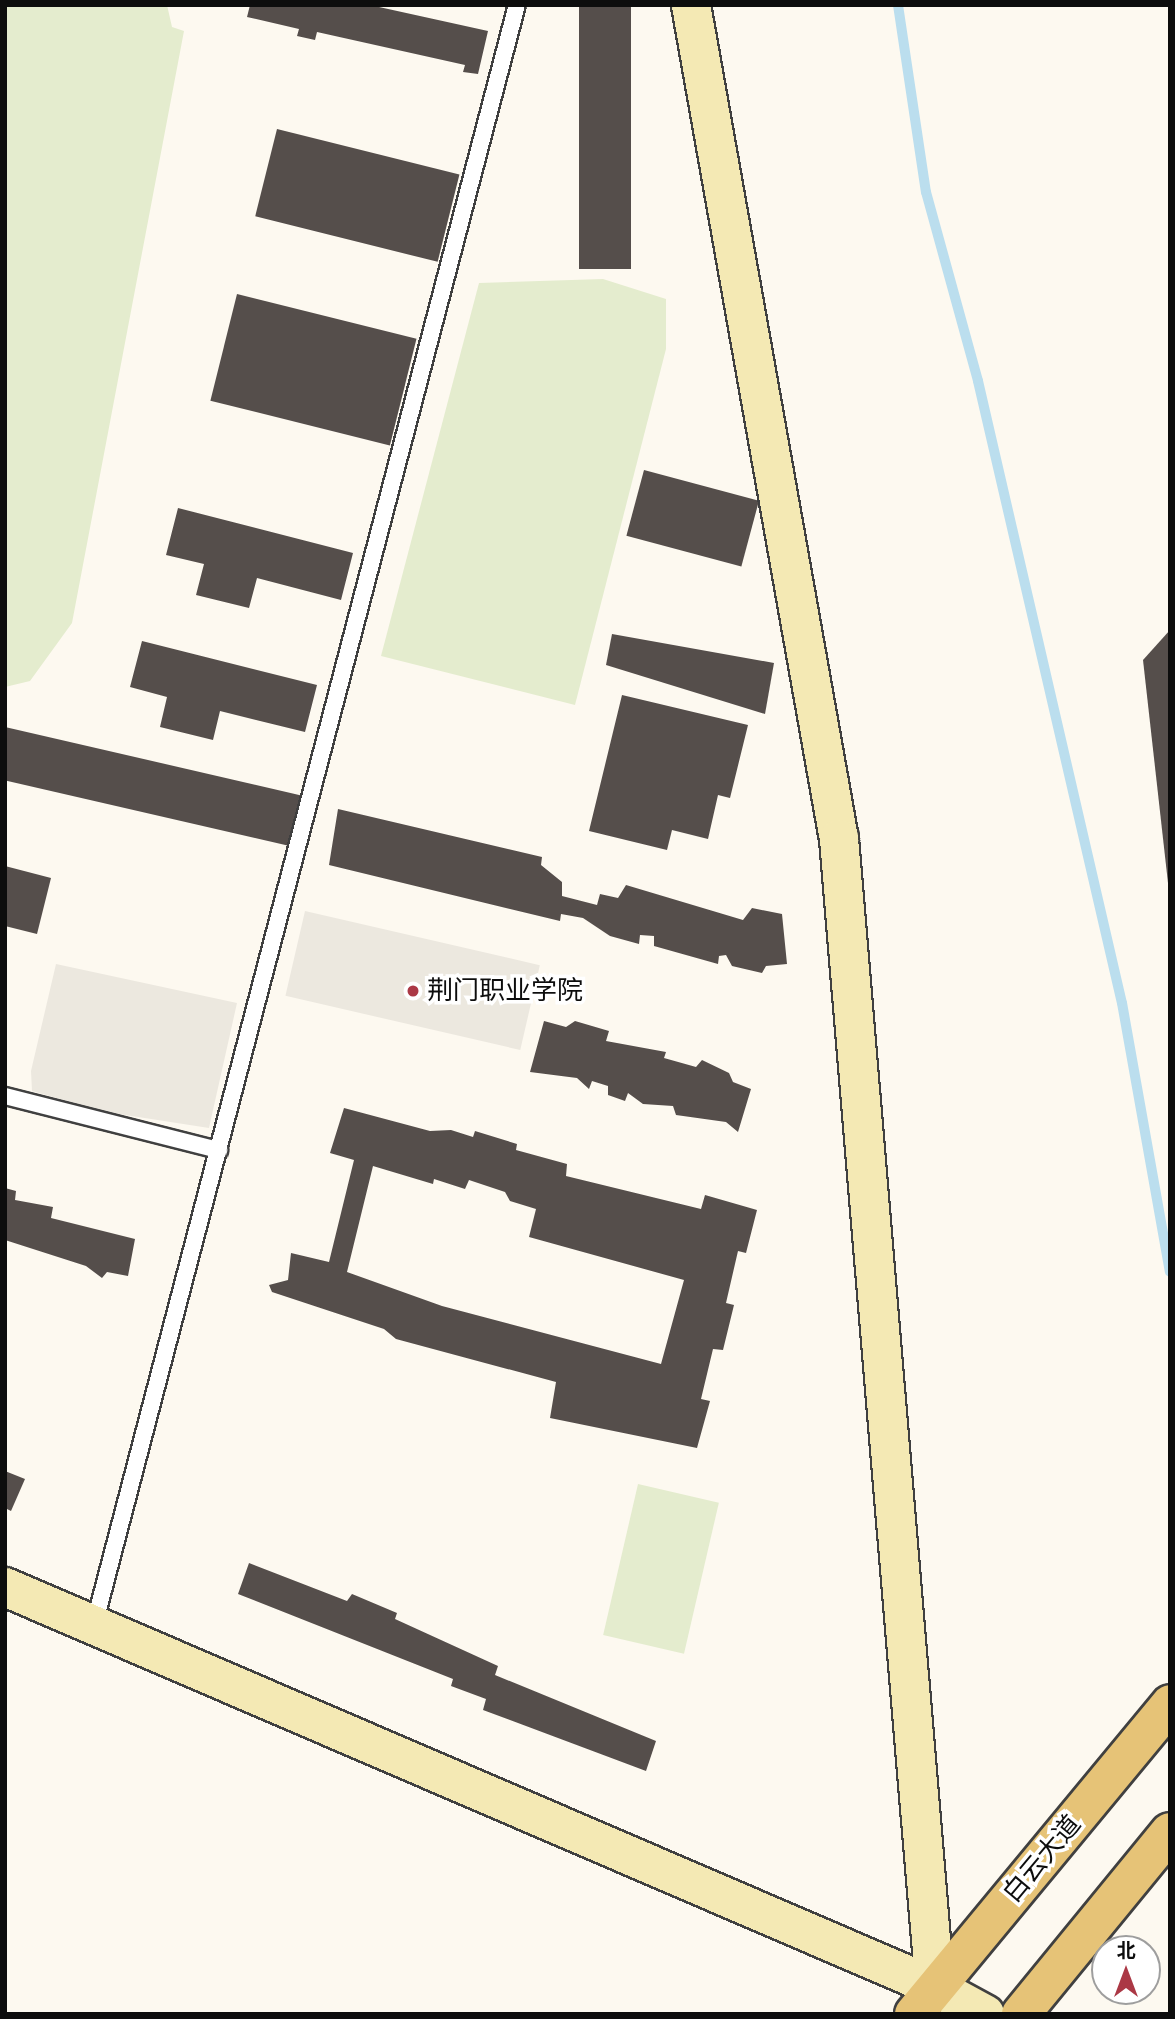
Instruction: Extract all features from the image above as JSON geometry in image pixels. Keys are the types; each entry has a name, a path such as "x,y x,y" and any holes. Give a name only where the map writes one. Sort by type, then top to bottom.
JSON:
{"main road":[{"name":"白云大道","path":"925,2001 1170,1704"},
{"path":"1021,2014 1170,1832"}],"street":[{"path":"691,5 839,839 925,2001"},
{"path":"5,1587 925,2001 985,2014"}],"lane":[{"path":"94,1625 517,5"},
{"path":"5,1096 219,1150"}],"green space":[{"path":"5,5 167,5 172,27 184,31 72,623 30,681 5,687"},
{"path":"603,279 666,299 666,349 575,705 381,656 479,283"},
{"path":"638,1484 719,1503 684,1654 603,1635"}],"shaded area":[{"path":"305,911 540,965 520,1050 285,996"},
{"path":"56,964 237,1003 209,1128 106,1112 32,1091 31,1071"}],"building":[{"path":"250,5 370,5 488,31 478,74 463,72 465,65 317,32 315,40 297,36 299,29 247,17"},
{"path":"579,5 631,5 631,269 579,269"},
{"path":"277,129 459,174 438,262 255,216"},
{"path":"237,294 417,339 390,445 210,401"},
{"path":"644,470 759,501 741,566 626,536"},
{"path":"178,508 353,553 341,600 257,578 249,608 196,595 204,564 166,555"},
{"path":"1170,630 1170,883 1168,883 1143,660"},
{"path":"612,634 774,663 765,714 606,665"},
{"path":"142,641 317,685 305,732 220,711 213,740 160,727 167,697 130,687"},
{"path":"622,695 748,725 730,798 718,795 708,839 672,830 667,850 589,831"},
{"path":"5,727 300,795 289,846 5,780"},
{"path":"338,809 542,857 541,865 562,882 562,896 597,905 600,894 618,898 626,885 743,920 752,908 782,914 787,964 766,966 762,973 732,966 726,955 719,956 718,964 654,946 654,936 640,935 639,944 610,936 583,918 561,914 560,921 329,865"},
{"path":"5,866 51,878 37,934 5,926"},
{"path":"544,1021 566,1027 575,1021 609,1031 606,1041 666,1052 664,1058 696,1067 702,1060 729,1073 733,1082 751,1089 738,1132 726,1122 676,1115 673,1106 643,1104 628,1093 625,1101 608,1095 608,1086 592,1081 589,1089 577,1078 530,1072"},
{"path":"344,1108 430,1131 451,1130 473,1137 475,1131 517,1144 516,1150 567,1164 566,1176 701,1209 705,1195 757,1210 746,1253 738,1251 726,1303 734,1305 723,1350 713,1349 701,1399 710,1401 697,1448 550,1418 556,1382 396,1339 384,1329 272,1292 269,1285 288,1280 291,1253 329,1262 354,1160 330,1153","holes":["373,1166 433,1184 434,1179 465,1189 469,1180 505,1192 510,1201 536,1209 529,1237 684,1280 661,1364 442,1306 347,1272"]},
{"path":"5,1188 16,1191 15,1200 53,1207 51,1218 135,1239 128,1276 107,1272 102,1278 86,1266 5,1240"},
{"path":"5,1471 25,1479 11,1511 5,1508"},
{"path":"249,1563 347,1601 352,1594 397,1613 395,1619 498,1666 495,1675 656,1741 646,1771 483,1710 486,1699 451,1686 453,1679 238,1594"}],"waterway":[{"path":"898,5 926,192 978,381 1122,1003 1170,1272"}],"place":[{"name":"荆门职业学院","path":"413,991"}]}
